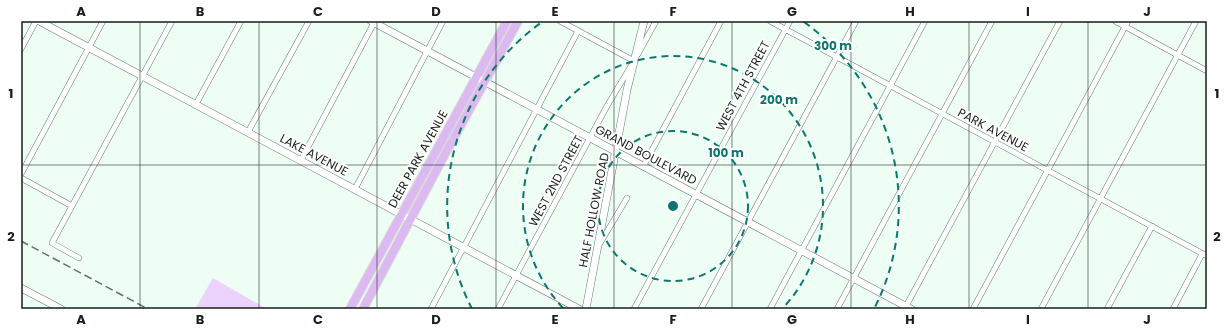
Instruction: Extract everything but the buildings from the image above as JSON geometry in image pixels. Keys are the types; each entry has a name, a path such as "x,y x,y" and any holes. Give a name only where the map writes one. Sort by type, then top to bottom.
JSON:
{"main road":[{"name":"DEER PARK AVENUE","path":"350,309 507,21"},
{"name":"DEER PARK AVENUE","path":"363,309 410,219 518,21"}],"street":[{"name":"LAKE AVENUE","path":"37,21 355,189 516,276 567,306 579,309"},
{"path":"21,49 37,21"},
{"path":"21,174 103,21"},
{"path":"79,258 52,243 172,21"},
{"path":"196,104 240,21"},
{"path":"248,132 308,21"},
{"path":"355,189 443,21"},
{"path":"560,21 634,61"},
{"name":"HALF HOLLOW ROAD","path":"586,309 634,61 644,21"},
{"name":"WEST 2ND STREET","path":"498,309 590,138 656,21"},
{"path":"642,167 721,21"},
{"name":"PARK AVENUE","path":"770,21 1205,255"},
{"name":"WEST 4TH STREET","path":"634,309 790,21"},
{"path":"701,309 856,21"},
{"path":"770,309 925,21"},
{"path":"837,309 992,21"},
{"path":"907,308 1060,21"},
{"path":"1115,21 1126,24 1177,55 1207,71"},
{"path":"1041,309 1196,21"},
{"path":"301,160 373,22"},
{"name":"GRAND BOULEVARD","path":"373,22 642,167 854,278 907,308"},
{"path":"973,309 1126,24"},
{"path":"431,309 578,31"},
{"path":"21,178 72,206"},
{"path":"598,248 627,198"},
{"path":"1107,309 1152,226"},
{"path":"1172,309 1205,255"},
{"path":"21,288 59,309"}],"shaded area":[{"path":"213,278 267,309 195,309"}],"railway":[{"path":"21,241 148,309"}]}
